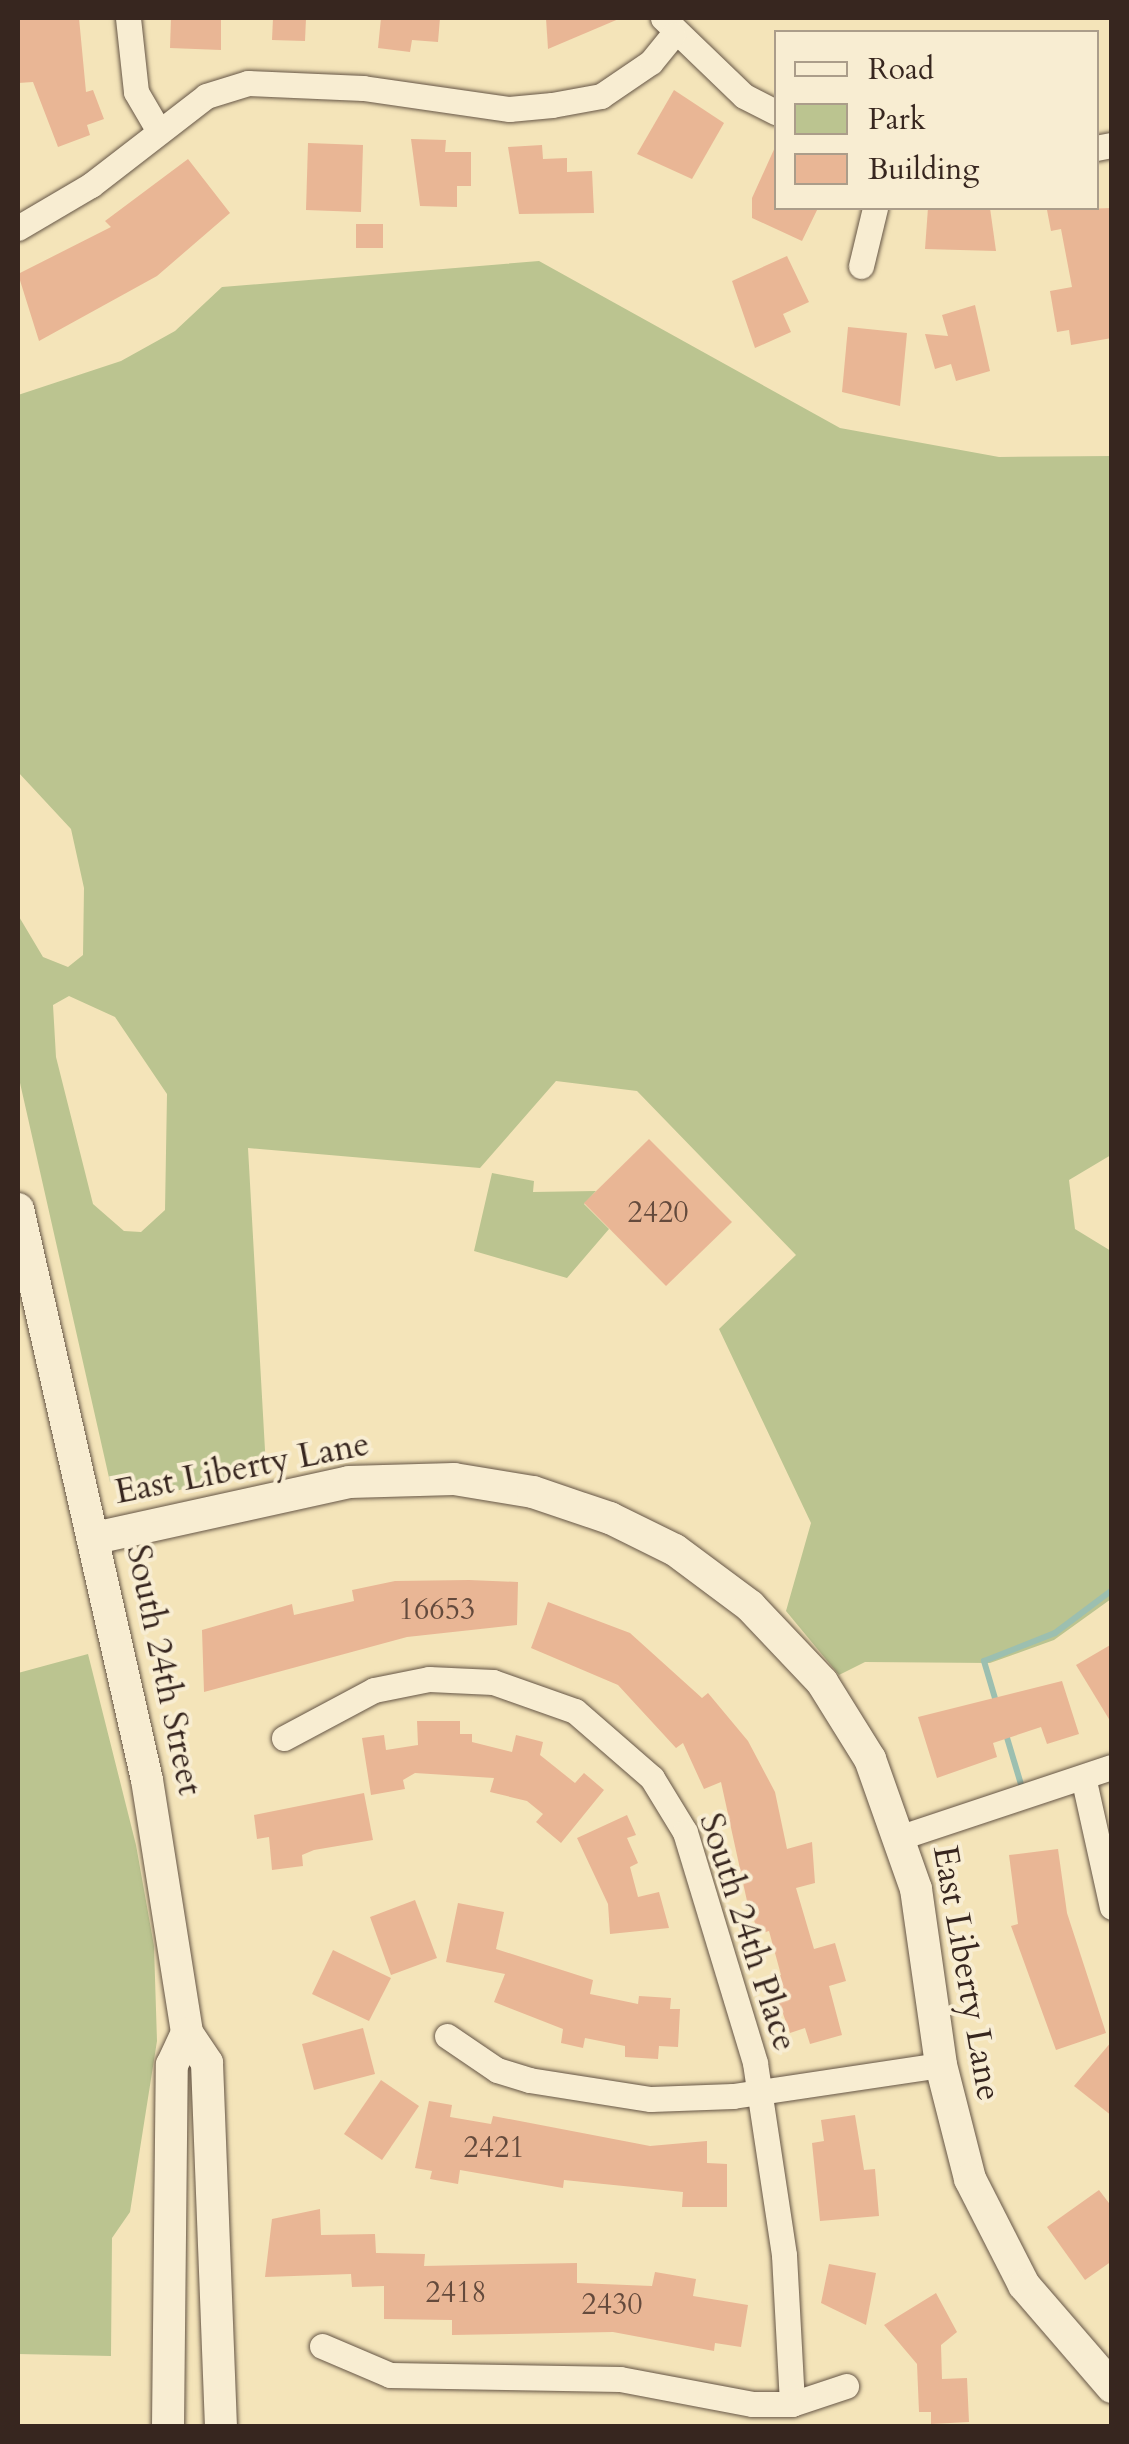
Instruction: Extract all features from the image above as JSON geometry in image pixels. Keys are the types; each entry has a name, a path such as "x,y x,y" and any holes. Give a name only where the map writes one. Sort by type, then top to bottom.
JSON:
{"street":[{"path":"128,18 136,92 157,128"},
{"path":"18,228 91,184 157,128 206,96 248,82 363,88 509,109 585,99 651,62 668,26 744,96 774,111"},
{"path":"861,266 875,210"},
{"name":"South 24th Street","path":"18,1210 95,1538 168,1880 187,2033 207,2064 221,2426"},
{"name":"East Liberty Lane","path":"95,1538 381,1479 494,1484 593,1512 702,1568 787,1641 848,1720 901,1836 941,2064 990,2227 1068,2344 1112,2387"},
{"name":"South 24th Place","path":"284,1738 374,1690 462,1679 546,1697 612,1737 652,1778 685,1832 760,2093 784,2255 792,2404"},
{"path":"901,1836 1084,1781 1112,1767"},
{"path":"1084,1781 1112,1908"},
{"name":"South 24th Street","path":"168,2426 172,2064 187,2033"},
{"path":"446,2036 497,2070 547,2084 651,2100 760,2093 941,2064"},
{"path":"322,2346 390,2375 578,2376 792,2404 846,2386"}],"green space":[{"path":"539,261 840,428 999,457 1111,456 1111,1155 1069,1180 1075,1229 1111,1251 1111,1599 1054,1640 990,1663 865,1662 839,1675 786,1611 811,1523 719,1329 796,1255 637,1091 556,1081 480,1168 248,1148 266,1468 144,1499 110,1482 18,1074 18,915 43,957 68,967 83,955 84,888 71,829 18,772 18,395 121,361 175,331 222,287","holes":["69,996 115,1017 167,1094 165,1210 141,1232 124,1231 93,1204 56,1057 53,1005"]},
{"path":"492,1173 534,1181 533,1192 596,1191 584,1204 609,1229 567,1278 474,1251"},
{"path":"88,1654 136,1845 154,1946 157,2041 130,2212 112,2238 111,2356 18,2354 18,1673"}],"building":[{"path":"18,18 79,18 86,92 93,90 104,119 87,125 90,135 58,147 33,82 18,83"},
{"path":"171,18 221,18 221,50 170,48"},
{"path":"273,18 306,18 305,41 272,40"},
{"path":"381,18 440,18 438,42 412,40 410,52 378,48"},
{"path":"546,18 621,18 548,49"},
{"path":"674,90 724,123 692,179 637,154"},
{"path":"411,139 446,140 445,152 471,152 471,186 457,186 457,207 420,206"},
{"path":"308,143 363,145 361,212 306,210"},
{"path":"542,145 543,159 567,158 567,172 592,171 594,213 519,214 508,147"},
{"path":"774,149 774,210 817,210 802,241 752,218 752,198"},
{"path":"188,159 230,213 157,276 39,341 18,274 111,227 105,221"},
{"path":"1112,208 1112,338 1071,345 1069,330 1057,332 1050,291 1072,287 1061,229 1051,231 1047,210"},
{"path":"928,210 990,210 996,251 925,249"},
{"path":"356,224 383,224 383,248 356,248"},
{"path":"787,256 809,302 783,314 791,332 755,348 732,281"},
{"path":"975,305 990,371 956,381 951,364 935,369 925,334 948,336 942,315"},
{"path":"848,327 907,333 900,406 842,392"},
{"path":"649,1139 732,1222 666,1286 584,1203"},
{"path":"395,1581 518,1582 517,1625 407,1637 204,1692 202,1630 292,1604 294,1615 354,1601 352,1590"},
{"path":"548,1602 630,1633 702,1698 708,1693 748,1741 775,1792 787,1849 812,1842 815,1883 796,1888 814,1949 835,1943 846,1981 829,1986 842,2035 810,2044 805,2028 790,2033 770,1978 781,1975 769,1931 759,1934 747,1901 721,1782 704,1789 683,1743 676,1748 618,1685 531,1648"},
{"path":"1112,1644 1112,1724 1076,1665"},
{"path":"1062,1681 1079,1734 1047,1744 1041,1727 993,1743 997,1757 937,1778 918,1717"},
{"path":"417,1721 460,1721 460,1734 472,1734 472,1742 512,1752 516,1735 543,1742 540,1755 575,1783 584,1773 604,1790 561,1843 536,1822 543,1814 527,1801 490,1792 494,1778 415,1773 403,1780 405,1789 371,1795 362,1738 384,1735 386,1750 418,1745"},
{"path":"364,1793 373,1840 314,1850 302,1855 303,1866 272,1870 269,1837 257,1839 254,1815"},
{"path":"627,1815 636,1835 627,1838 638,1863 630,1867 638,1897 659,1892 669,1928 610,1934 608,1904 577,1838"},
{"path":"1058,1849 1067,1913 1106,2033 1056,2050 1011,1926 1018,1924 1009,1855"},
{"path":"415,1900 437,1958 391,1975 370,1917"},
{"path":"458,1903 504,1912 496,1949 593,1980 590,1994 638,2004 639,1996 671,1998 670,2009 680,2009 678,2047 659,2046 658,2059 625,2057 625,2046 585,2038 583,2048 561,2043 563,2029 494,2002 505,1974 446,1962"},
{"path":"333,1950 391,1978 369,2021 312,1994"},
{"path":"363,2028 375,2074 314,2090 302,2044"},
{"path":"1112,2041 1112,2116 1074,2086"},
{"path":"381,2080 419,2106 382,2160 344,2134"},
{"path":"429,2101 452,2105 450,2117 491,2124 493,2116 650,2146 707,2141 707,2163 727,2164 727,2207 682,2207 683,2192 564,2180 563,2188 460,2170 458,2184 430,2179 432,2171 415,2168"},
{"path":"855,2115 864,2170 875,2169 879,2216 820,2221 812,2143 824,2141 821,2120"},
{"path":"1099,2190 1112,2207 1112,2261 1085,2280 1047,2227"},
{"path":"320,2209 321,2235 375,2234 376,2253 425,2254 424,2266 577,2263 577,2283 652,2286 655,2272 696,2279 693,2296 748,2305 741,2347 715,2343 714,2351 613,2332 452,2335 452,2320 384,2319 384,2286 352,2287 351,2274 265,2277 272,2219"},
{"path":"829,2264 876,2273 866,2325 821,2303"},
{"path":"936,2293 957,2332 941,2345 942,2379 967,2378 969,2422 931,2424 931,2412 919,2412 917,2364 884,2325"}],"waterway":[{"path":"997,1705 984,1661 1055,1633 1112,1590"},
{"path":"1005,1731 1023,1791"}]}
